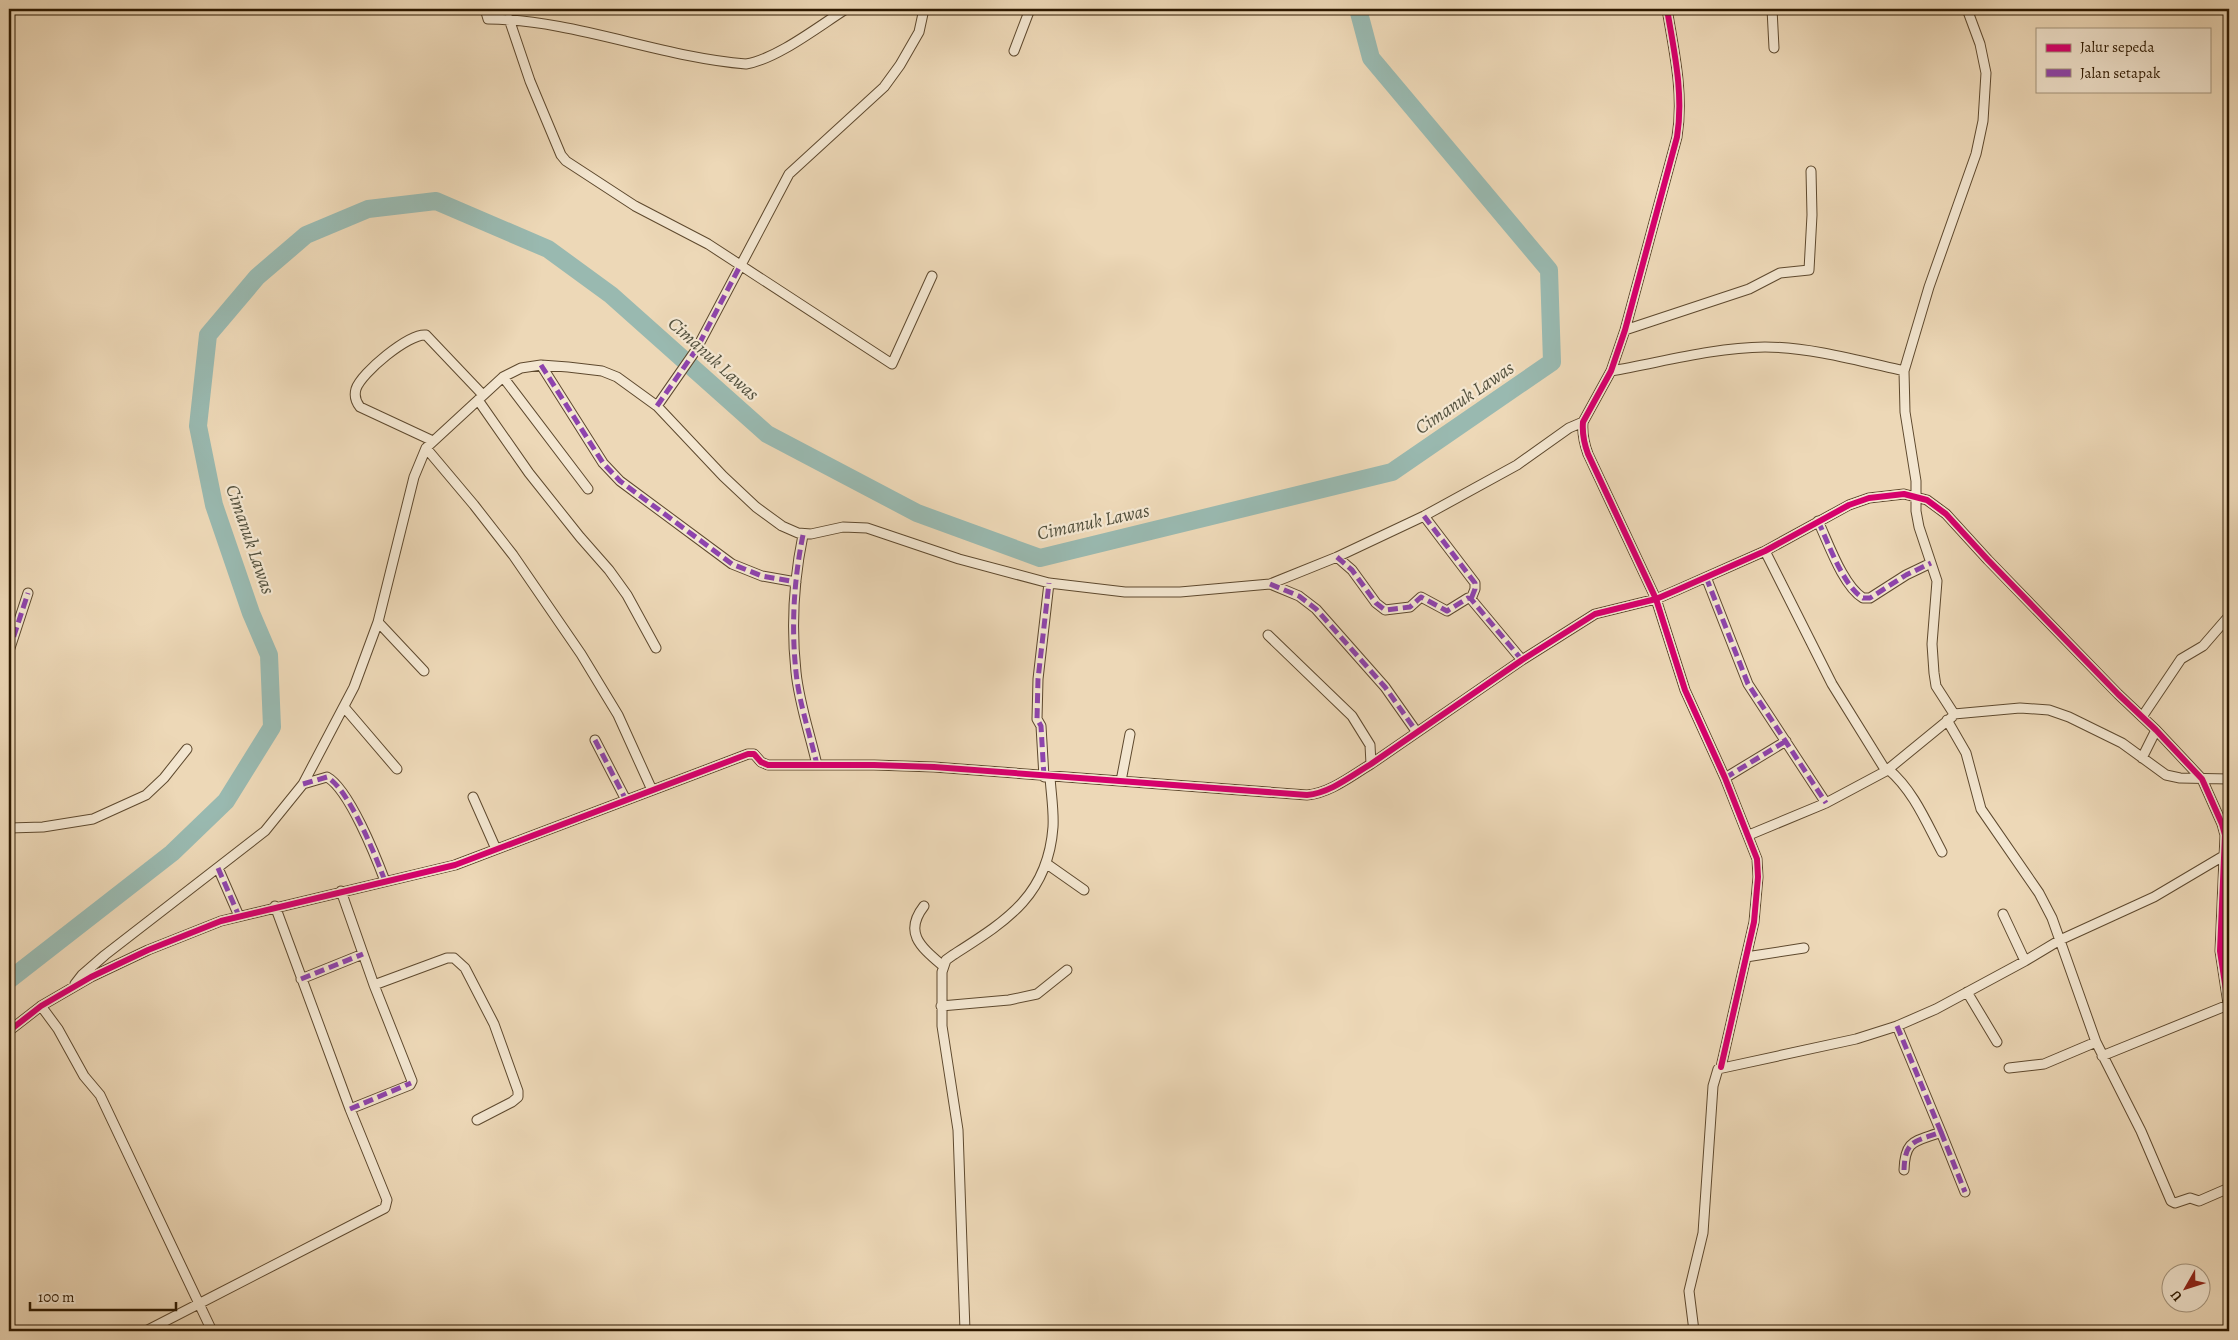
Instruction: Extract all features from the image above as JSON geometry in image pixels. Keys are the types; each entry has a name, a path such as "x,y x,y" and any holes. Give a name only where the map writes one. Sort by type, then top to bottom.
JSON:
{"street":[{"path":"485,9 488,19 509,20 746,64 762,60 846,9"},
{"path":"657,406 679,378 696,350 789,174 884,88 919,32 924,9"},
{"path":"1014,51 1030,9"},
{"path":"1667,9 1676,61 1680,120 1656,219 1625,330 1611,371 1583,422 1583,441 1656,599 1685,690 1725,778 1757,859 1758,877 1754,922 1721,1067 1717,1071 1712,1086 1702,1233 1689,1291 1694,1331"},
{"path":"1772,9 1774,48"},
{"path":"1967,9 1980,44 1986,73 1983,121 1976,154 1929,287 1904,371 1905,412 1919,527 1937,581 1938,592 1932,644 1936,686 1966,753 1981,809 2039,893 2052,918 2096,1042 2141,1132 2172,1201 2175,1203 2190,1198 2199,1201 2229,1188"},
{"path":"509,20 530,81 561,155 566,161 635,206 703,242 892,364 932,276"},
{"path":"1625,330 1749,289 1780,272 1809,270 1812,215 1811,172"},
{"path":"434,441 360,407 356,401 356,390 363,377 390,353 421,334 426,335 480,397 529,473 580,538 614,576 640,616 656,648"},
{"path":"1611,371 1699,352 1766,347 1832,355 1904,371"},
{"path":"72,988 82,975 105,955 265,831 304,784 354,687 378,622 414,477 426,448 503,377 521,368 541,365 602,371 617,377 657,406 723,476 756,507 782,526 803,535 838,528 867,528 959,558 1049,582 1125,592 1180,592 1270,584 1337,557 1424,516 1517,465 1569,428 1583,422"},
{"path":"541,365 603,462 620,482 732,564 762,576 796,582"},
{"path":"503,377 588,489"},
{"path":"426,448 474,504 513,555 581,654 618,716 652,790"},
{"path":"9,1031 41,1006 91,977 148,950 239,916 275,906 455,865 748,754 756,756 764,764 934,767 1047,777 1307,795 1332,787 1371,764 1416,731 1522,660 1595,614 1656,599 1764,550 1849,505 1870,498 1904,494 1915,489"},
{"path":"1915,489 1946,514 1988,560 2142,717 2207,779 2222,824 2225,835 2225,856 2221,885 2220,950 2228,1008 2102,1056"},
{"path":"1424,516 1474,583 1475,589 1471,600"},
{"path":"1818,521 1844,574 1857,594 1863,598 1870,598 1906,575 1931,563"},
{"path":"803,535 796,582 794,630 796,672 817,765"},
{"path":"1764,550 1832,684 1887,770 1912,796 1942,852"},
{"path":"1337,557 1352,570 1376,603 1385,610 1410,606 1421,597 1448,610 1468,598 1522,660"},
{"path":"1706,576 1748,684 1826,803"},
{"path":"965,1331 958,1130 945,1055 941,1006 943,966 953,954 1006,920 1041,877 1047,864 1053,826 1041,726 1037,719 1038,679 1049,582"},
{"path":"1270,584 1305,600 1323,616 1385,687 1416,731"},
{"path":"9,651 28,593"},
{"path":"2142,717 2182,659 2203,646 2229,616"},
{"path":"378,622 424,671"},
{"path":"1268,635 1352,716 1370,745 1371,764"},
{"path":"344,707 397,769"},
{"path":"1748,835 1826,803 1887,770 1951,717 2020,708 2049,710 2069,717 2122,743 2166,775 2229,779"},
{"path":"2142,758 2156,730"},
{"path":"1121,781 1130,734"},
{"path":"595,740 626,800"},
{"path":"1725,778 1786,741"},
{"path":"9,828 43,827 102,815 146,795 164,778 187,749"},
{"path":"304,784 326,777 343,794 360,825 385,881"},
{"path":"473,798 496,849"},
{"path":"1721,1067 1856,1039 1897,1026 1936,1009 2024,962 2060,940 2154,897 2225,856"},
{"path":"1047,864 1084,890"},
{"path":"218,868 239,916"},
{"path":"341,891 374,985 412,1078 412,1083 350,1109"},
{"path":"146,1331 385,1208 387,1200 350,1109 275,906"},
{"path":"924,906 916,918 915,934 925,950 943,966"},
{"path":"2003,914 2024,962"},
{"path":"1746,956 1804,948"},
{"path":"302,979 363,954"},
{"path":"374,985 447,958 454,958 465,968 494,1024 518,1091 518,1097 512,1102 476,1120"},
{"path":"941,1006 1009,1000 1037,994 1066,970"},
{"path":"1967,992 1997,1042"},
{"path":"41,1006 58,1030 84,1076 100,1095 212,1331"},
{"path":"1897,1026 1965,1192"},
{"path":"2009,1068 2044,1064 2096,1042"},
{"path":"1904,1170 1906,1151 1909,1146 1941,1132"}],"waterway":[{"name":"Cimanuk Lawas","path":"9,980 172,853 226,801 272,727 269,655 251,613 214,505 198,426 208,335 257,277 306,235 368,209 436,201 548,249 611,295 767,434 917,513 1040,558 1392,472 1552,362 1549,270 1371,58 1358,9"}],"marked path":[{"path":"657,406 696,350 740,266"},
{"path":"541,365 603,463 620,481 732,564 762,576 796,582"},
{"path":"1424,516 1475,583 1471,599"},
{"path":"1818,521 1843,574 1849,584 1863,598 1870,598 1906,575 1931,563"},
{"path":"803,535 797,568 794,603 794,655 800,695 817,765"},
{"path":"1337,557 1352,570 1376,603 1385,610 1410,607 1421,597 1447,611 1468,598 1471,599 1522,660"},
{"path":"1706,577 1748,684 1826,803"},
{"path":"1044,777 1041,726 1037,719 1038,679 1049,583"},
{"path":"1270,584 1299,596 1316,609 1385,687 1416,731"},
{"path":"9,651 28,593"},
{"path":"595,740 626,800"},
{"path":"1725,778 1786,741"},
{"path":"303,784 327,777 335,784 344,795 361,824 385,881"},
{"path":"218,868 239,916"},
{"path":"301,979 363,954"},
{"path":"1897,1026 1941,1132 1918,1140 1909,1147 1904,1170"},
{"path":"350,1109 411,1083"},
{"path":"1941,1132 1965,1192"}],"cycle path":[{"path":"1667,9 1679,89 1677,137 1625,330 1611,371 1583,422 1583,430 1588,454 1656,599 1685,690 1725,778 1757,859 1758,877 1754,922 1721,1067"},
{"path":"9,1031 41,1006 91,977 148,950 221,921 455,865 748,754 754,754 761,762 768,765 934,767 1307,795 1316,794 1340,783 1371,764 1522,660 1595,614 1656,599 1677,590 1765,551 1849,505 1869,498 1904,494 1927,500 1946,514 1988,560 2202,779 2225,835 2220,951 2229,1010"}]}
